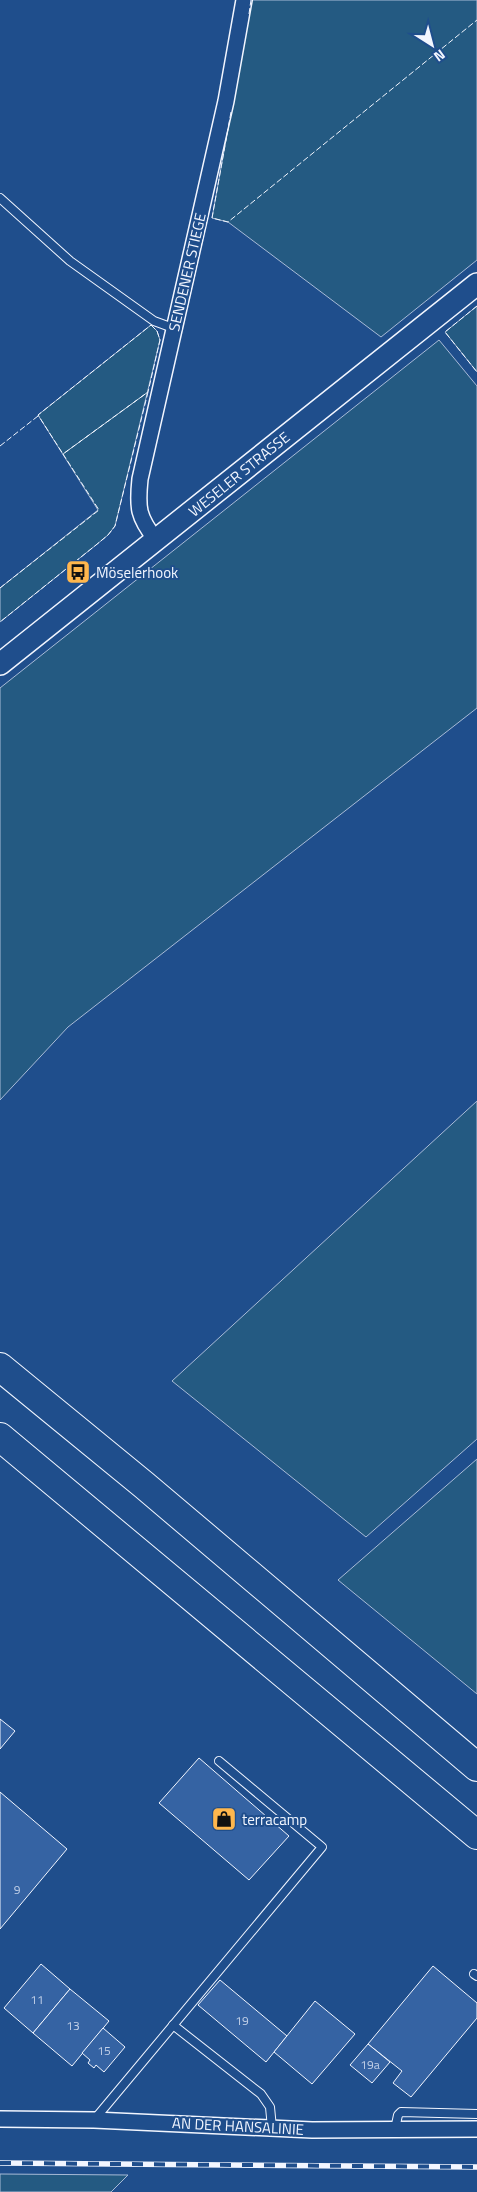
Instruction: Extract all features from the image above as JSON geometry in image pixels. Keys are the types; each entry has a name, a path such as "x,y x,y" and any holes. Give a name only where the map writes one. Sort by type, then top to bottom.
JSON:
{"highway":[{"path":"0,1367 144,1485 477,1767"},
{"path":"0,1437 477,1835"}],"main road":[{"name":"WESELER STRASSE","path":"0,664 477,284"}],"street":[{"name":"SENDENER STIEGE","path":"156,540 139,515 140,479 226,100 244,0"},
{"name":"AN DER HANSALINIE","path":"0,2119 94,2120 272,2128 477,2129"}],"lane":[{"path":"0,198 70,261 154,321 173,328"},
{"path":"94,2120 322,1847 219,1761"},
{"path":"173,2025 261,2094 270,2107 272,2128"},
{"path":"395,2129 398,2115 401,2112 477,2114"}],"shaded area":[{"path":"251,0 477,0 477,260 381,337 228,222 212,218"},
{"path":"477,306 477,372 445,332"},
{"path":"151,325 157,331 160,340 115,526 108,535 0,622 0,588 98,510 38,415"},
{"path":"439,340 477,386 477,708 68,1027 0,1100 0,688"},
{"path":"477,1101 477,1439 366,1537 172,1381"},
{"path":"477,1459 477,1694 338,1580"},
{"path":"0,2174 128,2175 111,2192 0,2192"}],"building":[{"path":"0,1719 15,1731 0,1749"},
{"name":"terracamp","path":"199,1758 289,1836 249,1880 159,1803"},
{"path":"0,1792 67,1849 0,1929"},
{"path":"41,1964 70,1989 33,2033 4,2008"},
{"path":"433,1966 477,2003 477,2018 411,2097 393,2083 402,2071 368,2044"},
{"path":"220,1980 287,2036 266,2062 198,2005"},
{"path":"70,1989 109,2021 72,2066 33,2033"},
{"path":"315,2001 355,2034 312,2084 274,2052"},
{"path":"103,2028 125,2047 104,2072 96,2065 94,2068 88,2063 90,2060 82,2053"},
{"path":"368,2044 390,2062 372,2083 350,2065"}],"railway":[{"path":"0,2163 477,2167"}],"fence":[{"path":"249,14 251,0"},
{"path":"231,112 212,218 228,222 477,20"},
{"path":"477,306 445,332 477,372"},
{"path":"151,325 157,331 160,340 148,392 63,454 38,415 151,325"},
{"path":"0,588 99,510 63,454 148,392 115,526 108,535 0,622"},
{"path":"0,446 38,416"}],"place":[{"name":"Möselerhook","path":"78,572"},
{"name":"terracamp","path":"224,1819"}]}
